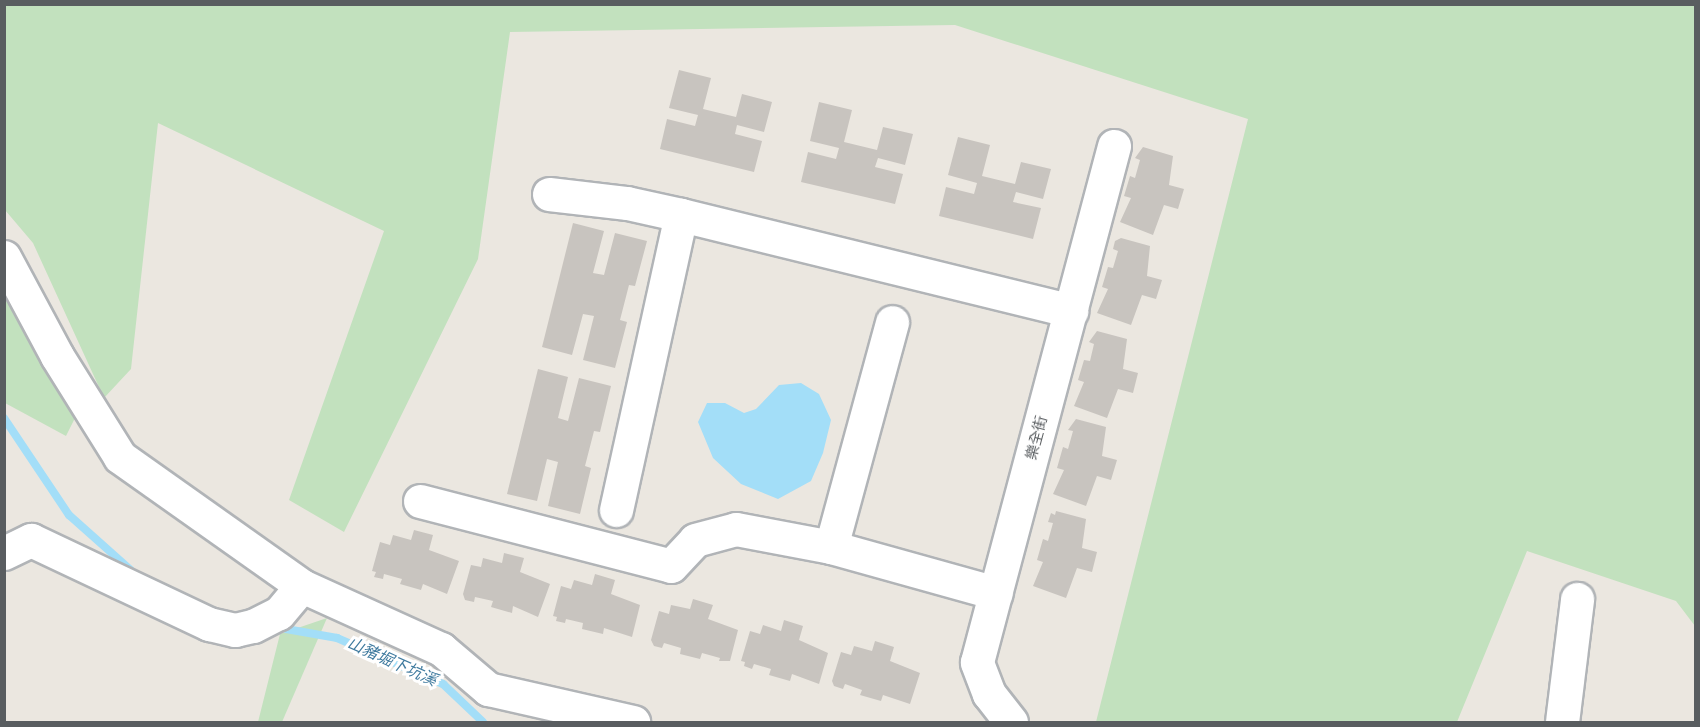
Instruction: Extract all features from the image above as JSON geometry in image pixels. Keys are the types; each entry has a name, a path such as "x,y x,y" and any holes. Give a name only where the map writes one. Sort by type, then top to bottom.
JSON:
{"street":[{"name":"樂全街","path":"1011,723 989,694 977,662 1114,146"},
{"path":"549,194 627,203 681,215 1071,311"},
{"path":"616,510 681,215"},
{"path":"4,257 57,356 120,457 302,586 441,649 488,689 633,723"},
{"path":"831,547 892,322"},
{"path":"420,501 671,566 695,540 736,529 831,547 996,593"},
{"path":"4,553 31,540 209,624 235,630 253,626 279,613 302,586"},
{"path":"1562,723 1577,599"}],"green space":[{"path":"4,5 1695,5 1695,626 1676,601 1527,551 1457,722 1096,722 1248,119 955,25 510,32 478,259 344,532 289,500 384,231 158,123 131,369 104,398 33,243 5,210"},
{"path":"4,286 79,410 66,436 5,403"},
{"path":"327,618 282,722 258,722 280,634"}],"water":[{"path":"801,383 819,394 831,420 823,453 811,481 778,499 741,484 713,458 698,422 707,403 725,403 744,413 756,409 779,385"}],"building":[{"path":"679,70 711,78 703,109 736,117 742,94 772,102 764,132 737,125 735,134 762,141 754,172 660,149 667,119 695,126 698,115 669,108"},
{"path":"819,102 852,110 844,142 877,150 883,127 913,134 905,165 878,158 875,167 903,174 895,204 801,182 808,152 836,159 839,148 810,141"},
{"path":"958,137 990,145 982,176 1015,184 1021,162 1051,169 1043,199 1016,192 1013,202 1041,208 1033,239 939,216 946,187 974,194 977,183 948,175"},
{"path":"1143,147 1173,156 1169,185 1184,189 1178,209 1164,205 1153,235 1120,222 1131,198 1124,196 1130,176 1135,178 1140,160 1135,158"},
{"path":"573,223 604,231 593,273 604,275 615,233 647,241 635,286 629,285 620,320 627,322 615,368 583,360 594,316 583,314 572,355 542,347"},
{"path":"1121,238 1150,246 1147,276 1162,280 1156,299 1142,295 1131,325 1097,313 1108,289 1102,287 1108,267 1113,268 1118,251 1113,249 1115,241"},
{"path":"1097,331 1127,339 1123,369 1138,373 1133,393 1118,389 1107,418 1074,406 1084,382 1078,380 1084,360 1090,361 1094,344 1089,342"},
{"path":"538,369 568,377 558,418 568,421 579,378 611,386 600,432 594,431 585,466 591,468 580,514 548,506 558,462 547,459 537,501 507,494"},
{"path":"1076,419 1106,427 1102,456 1117,460 1111,480 1097,476 1086,506 1053,494 1064,470 1057,468 1063,447 1068,449 1073,431 1068,430"},
{"path":"1056,511 1086,519 1082,548 1097,552 1092,572 1077,568 1066,598 1033,586 1043,562 1037,560 1043,539 1048,541 1053,523 1048,522 1051,513 1055,515"},
{"path":"414,530 433,535 429,550 459,561 447,594 423,584 421,590 400,584 402,579 384,574 383,579 374,577 376,572 372,571 380,542 390,545 393,535 411,540"},
{"path":"504,553 524,558 520,572 550,584 538,617 513,606 512,613 491,607 493,601 475,597 474,602 465,600 463,594 471,565 481,567 483,558 502,563"},
{"path":"595,574 615,580 611,594 640,605 632,637 604,628 603,634 582,629 583,623 566,619 565,623 556,621 557,617 553,616 561,586 571,589 574,580 592,585"},
{"path":"693,599 713,605 708,619 738,630 730,661 719,661 720,658 702,653 700,659 680,654 681,648 664,643 662,648 654,646 651,640 659,611 669,614 671,605 690,609"},
{"path":"784,620 803,626 799,640 828,653 819,684 792,674 790,681 769,675 771,669 754,664 752,669 744,666 745,662 741,661 750,631 760,634 763,625 781,631"},
{"path":"875,641 894,647 890,661 920,673 910,704 883,695 881,701 860,695 862,690 845,684 843,689 834,686 832,681 841,652 851,655 854,646 872,651"}],"waterway":[{"name":"山豬堀下坑溪","path":"4,418 69,515 134,573"},
{"name":"山豬堀下坑溪","path":"286,629 337,638 443,684 483,722"}]}
